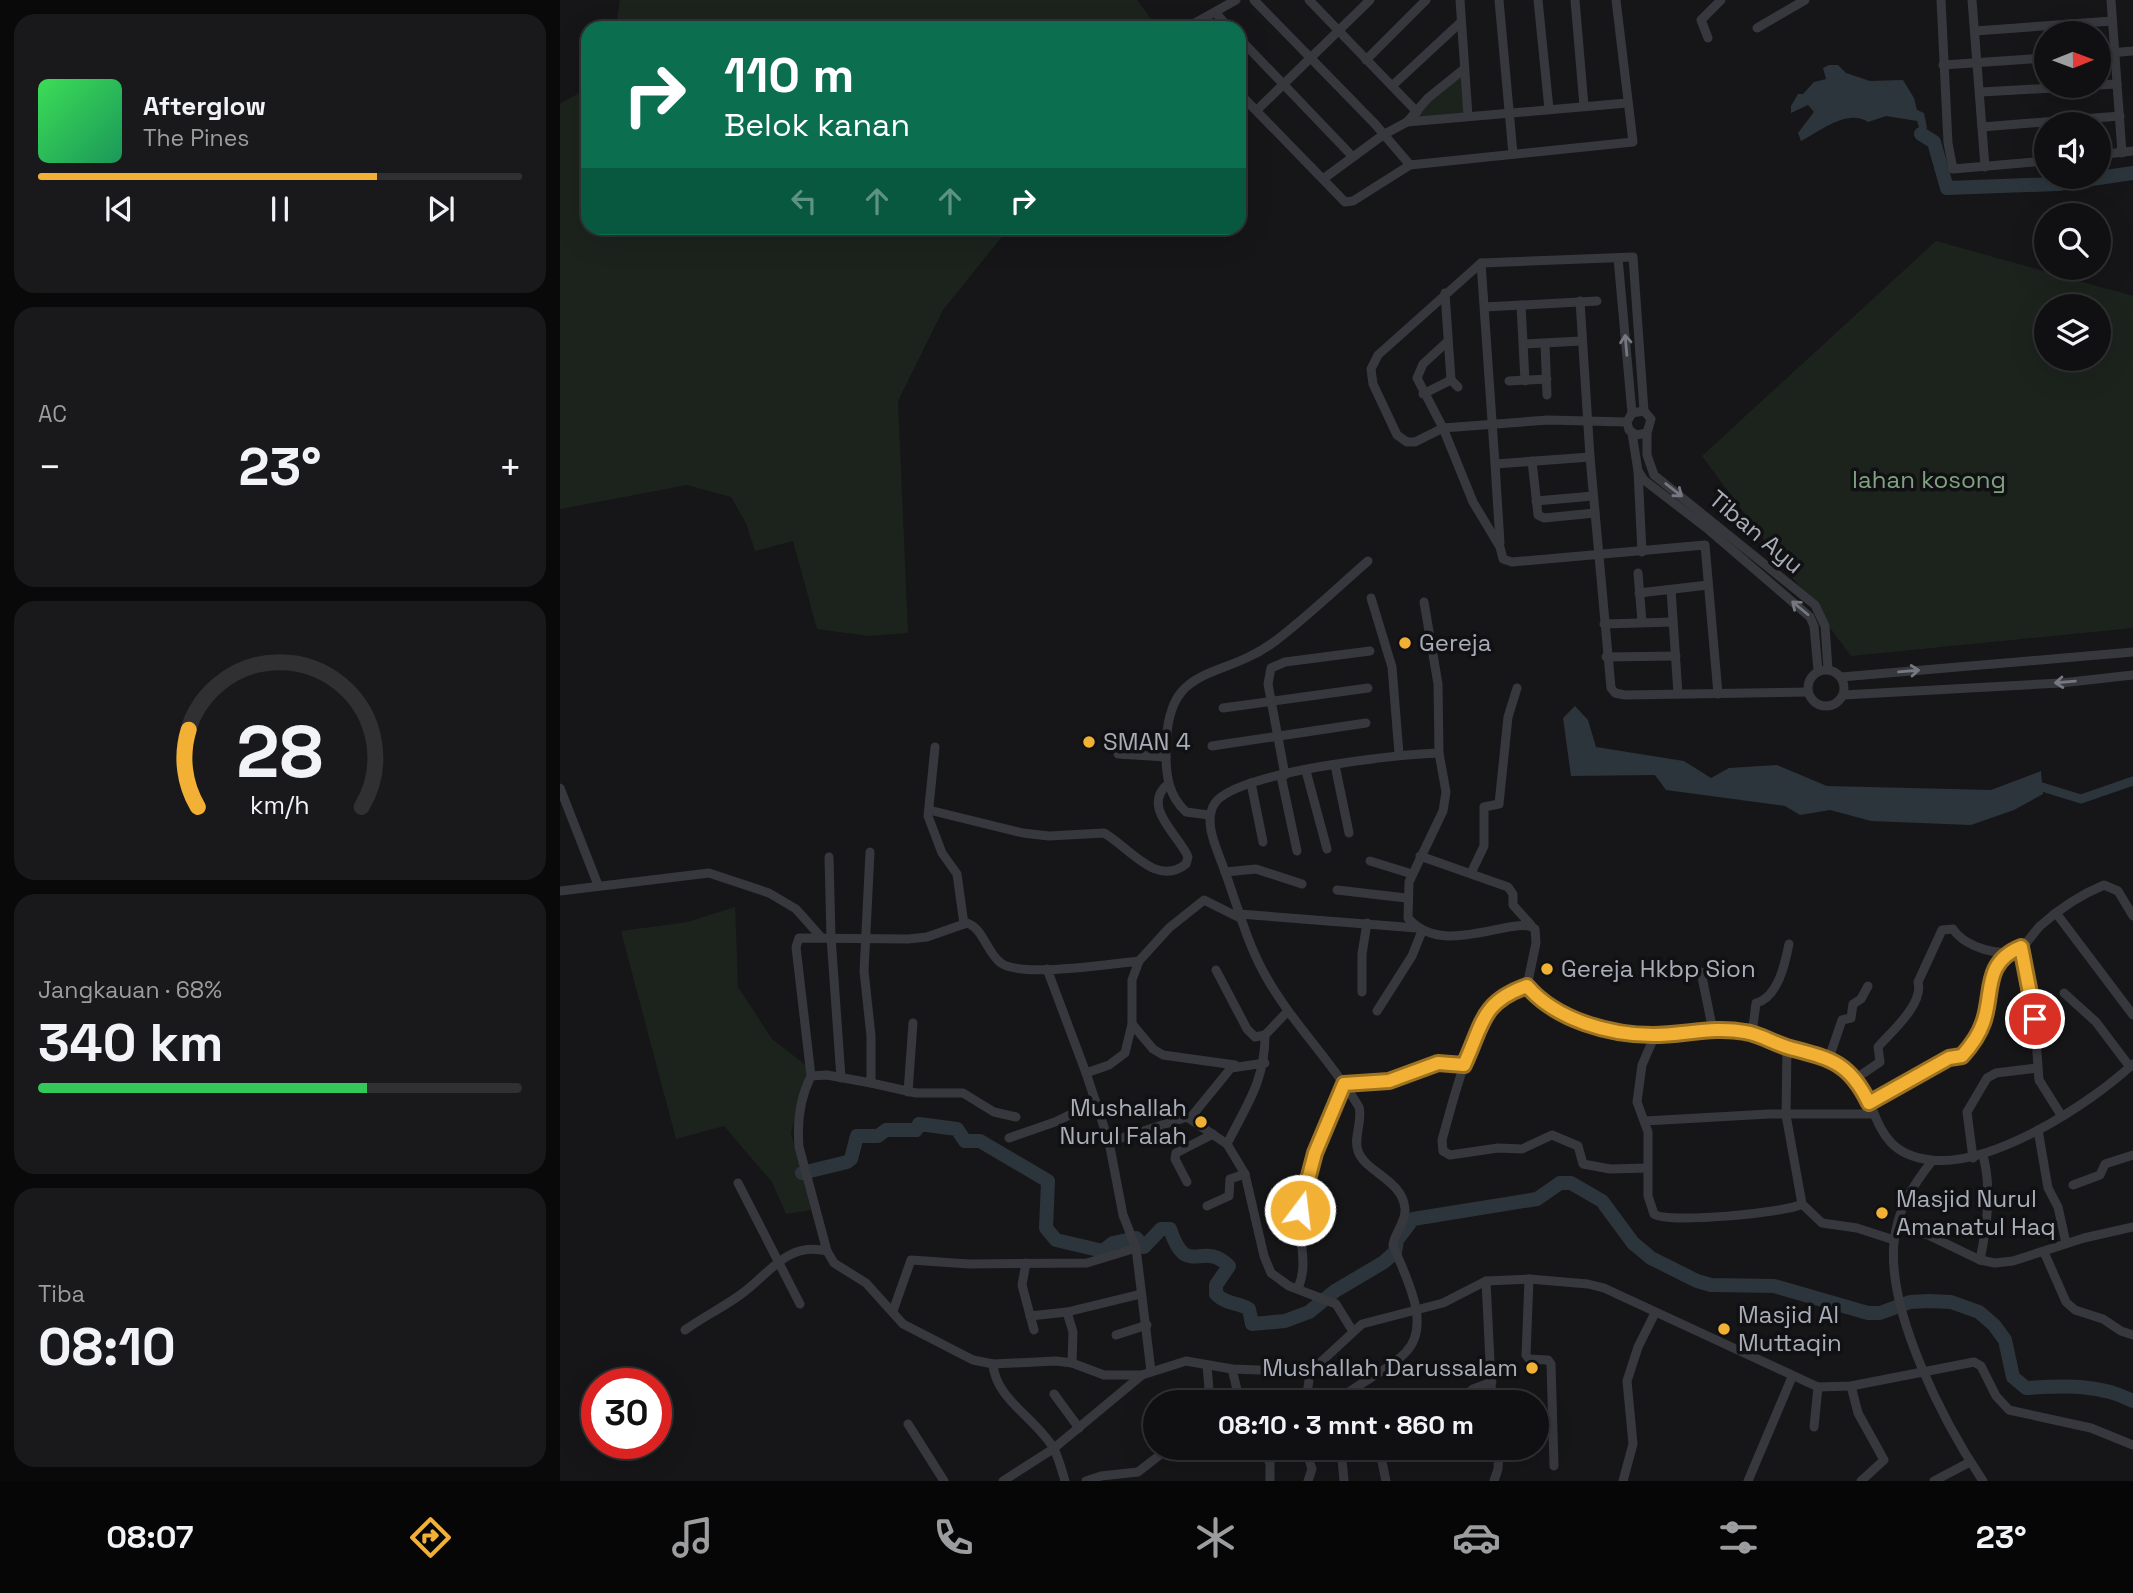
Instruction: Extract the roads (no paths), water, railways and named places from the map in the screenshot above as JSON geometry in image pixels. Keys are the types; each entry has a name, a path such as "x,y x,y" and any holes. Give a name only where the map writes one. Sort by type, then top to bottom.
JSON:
{"street":[{"path":"1199,21 1236,0"},
{"path":"1254,0 1410,166"},
{"path":"1257,110 1370,0"},
{"path":"1366,60 1426,0"},
{"path":"1460,0 1468,116"},
{"path":"1499,0 1513,154"},
{"path":"1538,0 1549,109"},
{"path":"1575,0 1584,106"},
{"path":"1246,100 1341,201 1349,202 1410,166 1633,142 1616,0"},
{"path":"1708,38 1701,20 1721,0"},
{"path":"1757,29 1805,0"},
{"path":"1941,0 1943,65 1952,166 1958,170 2034,162"},
{"path":"1972,0 1981,92 1984,167"},
{"path":"2111,0 2122,153"},
{"path":"1313,1 1338,32 1417,112"},
{"path":"1215,12 1223,21"},
{"path":"1975,31 2112,21"},
{"path":"1392,86 1461,22"},
{"path":"1246,45 1353,157"},
{"path":"2111,52 2133,51"},
{"path":"1943,65 2034,59"},
{"path":"1323,179 1383,135 1408,122 1428,98 1464,69"},
{"path":"2111,84 2117,84"},
{"path":"1981,92 2034,89"},
{"path":"1408,122 1627,103"},
{"path":"1982,127 2120,116"},
{"path":"2111,154 2133,151"},
{"path":"1633,257 1644,411 1629,417 1443,428 1415,442 1400,438 1371,376 1372,365 1378,355 1445,293 1481,264 1618,258 1633,257"},
{"path":"1618,258 1629,417 1638,471 1642,552"},
{"path":"1481,264 1503,559 1509,562 1705,545"},
{"path":"1423,394 1454,383 1447,342 1445,293"},
{"path":"1580,301 1606,657 1611,688 1615,693 1808,692 1815,703 1828,706 1843,695 2061,683 2133,675"},
{"path":"1485,307 1597,301"},
{"path":"1521,305 1525,381"},
{"path":"1524,344 1581,341"},
{"path":"1447,342 1417,373 1423,394 1443,428 1473,502 1500,547"},
{"path":"1545,344 1547,395"},
{"path":"1509,381 1547,379"},
{"name":"Tiban Ayu","path":"1644,411 1651,419 1647,433 1648,464 1654,475 1815,605 1825,626 1823,670"},
{"path":"1632,433 1647,433"},
{"path":"1494,464 1590,457"},
{"path":"1532,461 1537,514 1541,517 1595,513"},
{"name":"Tiban Ayu","path":"1638,471 1644,480 1709,530 1810,617 1823,670"},
{"path":"1536,501 1593,496"},
{"path":"1709,530 1705,545 1718,694"},
{"path":"1209,815 1186,812 1168,784 1168,712 1181,692 1202,676 1272,643 1368,561"},
{"path":"1638,573 1642,622"},
{"path":"1639,593 1709,585"},
{"path":"1671,590 1678,694"},
{"path":"1371,598 1385,636 1392,667 1399,754"},
{"path":"1420,930 1408,918 1406,898 1412,874 1446,801 1439,753 1438,684 1424,602"},
{"path":"1604,624 1673,622"},
{"path":"1297,851 1271,701 1269,674 1276,665 1370,651"},
{"path":"1823,670 1841,677 2133,652"},
{"path":"1606,657 1676,656"},
{"name":"Tiban Ayu","path":"1808,692 1809,679 1823,670"},
{"path":"1841,677 1843,695"},
{"path":"1223,708 1368,688"},
{"path":"1471,873 1484,846 1484,807 1499,804 1508,717 1517,688"},
{"path":"1212,746 1366,723"},
{"path":"935,747 929,810 942,853 957,874 964,924"},
{"path":"1353,1390 1408,1351 1412,1341 1417,1312 1393,1245 1405,1218 1404,1201 1392,1184 1358,1151 1360,1112 1344,1084 1288,1011 1265,975 1240,916 1209,815 1216,801 1227,792 1251,783 1399,754 1439,753"},
{"path":"1118,754 1166,757"},
{"path":"1335,765 1349,833"},
{"path":"1306,771 1326,849"},
{"path":"1251,783 1263,842"},
{"path":"929,810 1036,834 1104,833 1141,862 1158,870 1171,871 1180,869 1188,857 1166,827 1158,803 1161,789 1168,784"},
{"path":"560,788 578,827 598,885"},
{"path":"870,852 864,971 871,1036 871,1083"},
{"path":"1420,856 1510,889 1513,905 1535,929 1536,943 1527,986"},
{"path":"829,857 831,937 841,1078"},
{"path":"1370,861 1412,874"},
{"path":"1226,872 1256,869 1302,884"},
{"path":"560,891 695,873 722,876 769,893 796,909 820,936"},
{"path":"1869,1103 1949,1058 1962,1056 1983,1024 1992,977 2007,953 2021,947 2056,913 2084,894 2107,885 2118,891 2133,916"},
{"path":"1337,890 1406,898"},
{"path":"1086,1073 1119,1059 1125,1053 1132,1024 1131,989 1139,961 1168,928 1204,900 1240,916 1367,923 1465,937 1518,924 1531,925"},
{"path":"2056,913 2133,1015"},
{"path":"1362,992 1362,954 1367,923"},
{"path":"1139,961 1047,969 1009,969 991,954 975,928 964,924 927,937 802,937 796,944 811,1076 803,1096 798,1130 799,1147 827,1251 834,1263 866,1283 903,1324 955,1352 993,1364 1072,1363 1104,1375 1147,1373 1186,1361 1232,1369 1310,1372"},
{"path":"1855,1079 1880,1062 1878,1047 1912,1005 1919,990 1918,982 1942,930 1954,929 1964,940 2007,953"},
{"path":"1377,1011 1412,956 1420,930"},
{"path":"1752,1034 1756,1003 1773,992 1789,944"},
{"path":"2021,947 2033,998 2037,1068 2042,1088 2061,1115"},
{"path":"1047,969 1109,1142 1120,1200 1134,1241 1147,1325 1147,1373"},
{"path":"1216,970 1247,1029 1255,1037 1265,1035 1288,1011"},
{"path":"1701,972 1713,1031"},
{"path":"1527,986 1539,1001 1566,1016 1593,1026 1655,1035 1713,1031 1752,1034 1787,1048 1829,1058 1843,1066 1855,1079 1881,1131 1894,1148 1932,1160 1978,1156 2038,1130 2132,1066 2096,1022 2064,993"},
{"path":"1527,986 1507,993 1495,1002 1485,1016 1464,1065 1442,1140 1446,1154 1522,1149 1552,1135 1577,1146 1583,1164 1610,1169 1647,1168"},
{"path":"1829,1058 1842,1020 1851,1018 1853,1004 1861,999 1868,986"},
{"path":"908,1092 913,1023"},
{"path":"1132,1024 1153,1049 1163,1055 1235,1065 1265,1063"},
{"path":"1227,1144 1265,1063 1265,1035"},
{"path":"1655,1035 1642,1065 1637,1102 1648,1132 1647,1168 1651,1208 1658,1217 1734,1214 1802,1204"},
{"path":"1787,1048 1786,1115 1802,1204 1822,1223 1857,1228 1894,1240"},
{"path":"1344,1084 1389,1081 1438,1063 1464,1065"},
{"path":"1191,1118 1235,1065"},
{"path":"1980,1260 1986,1234 1988,1186 1966,1112 1987,1078 1996,1073 2037,1068"},
{"path":"811,1076 841,1078 908,1092 963,1093 985,1108 1017,1117"},
{"path":"1298,1288 1304,1261 1300,1210 1315,1153 1344,1084"},
{"path":"1009,1138 1055,1122 1096,1102"},
{"path":"1645,1121 1874,1114"},
{"path":"1109,1142 1180,1117 1191,1118 1227,1144 1245,1174 1264,1256 1271,1273 1276,1280 1336,1304 1352,1330"},
{"path":"2038,1130 2048,1188 2057,1204 2066,1243"},
{"path":"1187,1182 1175,1159 1176,1153 1213,1134"},
{"path":"2073,1185 2100,1175 2105,1164 2133,1155"},
{"path":"1932,1160 1910,1190 1894,1240 1899,1298 1923,1374 1983,1481"},
{"path":"1207,1206 1229,1196 1230,1179 1245,1174"},
{"path":"738,1183 800,1304"},
{"path":"1899,1227 1928,1235 1980,1260 2013,1261 2066,1243 2133,1227"},
{"path":"892,1311 911,1260 1087,1263 1134,1241"},
{"path":"685,1330 740,1295 779,1260 794,1251 814,1248 827,1251"},
{"path":"2044,1252 2066,1302 2075,1310 2103,1319 2121,1331 2133,1335"},
{"path":"1026,1263 1022,1282 1034,1330"},
{"path":"1529,1279 1526,1355 1529,1359 1548,1360 1551,1364 1554,1466"},
{"path":"1308,1390 1310,1372 1352,1330 1370,1321 1417,1312 1486,1281 1529,1279 1588,1284 1818,1387 1851,1386 1974,1362 1988,1376 1996,1396 2009,1410 2091,1428 2133,1445"},
{"path":"1486,1281 1492,1390"},
{"path":"1030,1316 1067,1312 1141,1294"},
{"path":"1067,1312 1073,1332 1072,1363"},
{"path":"1623,1481 1633,1444 1628,1381 1638,1347 1655,1313"},
{"path":"1116,1335 1147,1325"},
{"path":"993,1364 997,1383 1004,1395 1019,1406 1053,1449 1066,1481"},
{"path":"1207,1365 1209,1390"},
{"path":"1232,1369 1237,1390"},
{"path":"1003,1481 1053,1449 1147,1373"},
{"path":"1748,1481 1792,1377"},
{"path":"1473,1390 1492,1382"},
{"path":"1851,1386 1858,1413 1884,1460 1861,1481"},
{"path":"1814,1427 1818,1387"},
{"path":"1054,1394 1079,1428"},
{"path":"908,1424 944,1481"},
{"path":"1086,1481 1101,1476 1138,1472 1153,1460"},
{"path":"1268,1460 1270,1481"},
{"path":"1308,1481 1312,1469 1309,1460"},
{"path":"1342,1460 1344,1481"},
{"path":"1382,1460 1386,1481"},
{"path":"1494,1481 1498,1460"},
{"path":"1934,1481 1970,1462"}],"waterway":[{"path":"1921,134 1934,142 1947,188 2058,184 2133,173"},
{"path":"2042,787 2081,799 2133,781"},
{"path":"802,1173 847,1162 851,1159 857,1136 878,1136 886,1130 916,1130 919,1124 957,1129 965,1141 980,1141 1048,1181 1046,1228 1056,1240 1103,1251 1113,1243 1136,1238 1144,1247 1161,1229 1170,1229 1182,1252 1189,1256 1210,1256 1229,1266 1216,1285 1216,1294 1224,1300 1249,1309 1252,1324 1285,1321 1309,1312 1335,1291 1384,1262 1395,1252 1397,1240 1413,1219 1537,1199 1560,1183 1571,1183 1602,1201 1633,1243 1651,1258 1697,1281 1711,1285 1774,1286 1868,1313 1880,1313 1910,1302 1951,1302 1979,1312 1994,1325 2005,1340 2013,1377 2026,1388 2094,1388 2133,1401"}],"place":[{"name":"Gereja","path":"1405,643"},
{"name":"SMAN 4","path":"1089,742"},
{"name":"Gereja Hkbp Sion","path":"1547,969"},
{"name":"Mushallah Nurul Falah","path":"1201,1122"},
{"name":"Masjid Nurul Amanatul Haq","path":"1882,1213"},
{"name":"Masjid Al Muttaqin","path":"1724,1329"},
{"name":"Mushallah Darussalam","path":"1532,1368"}],"park label":[{"name":"lahan kosong","path":"1929,480"}]}
